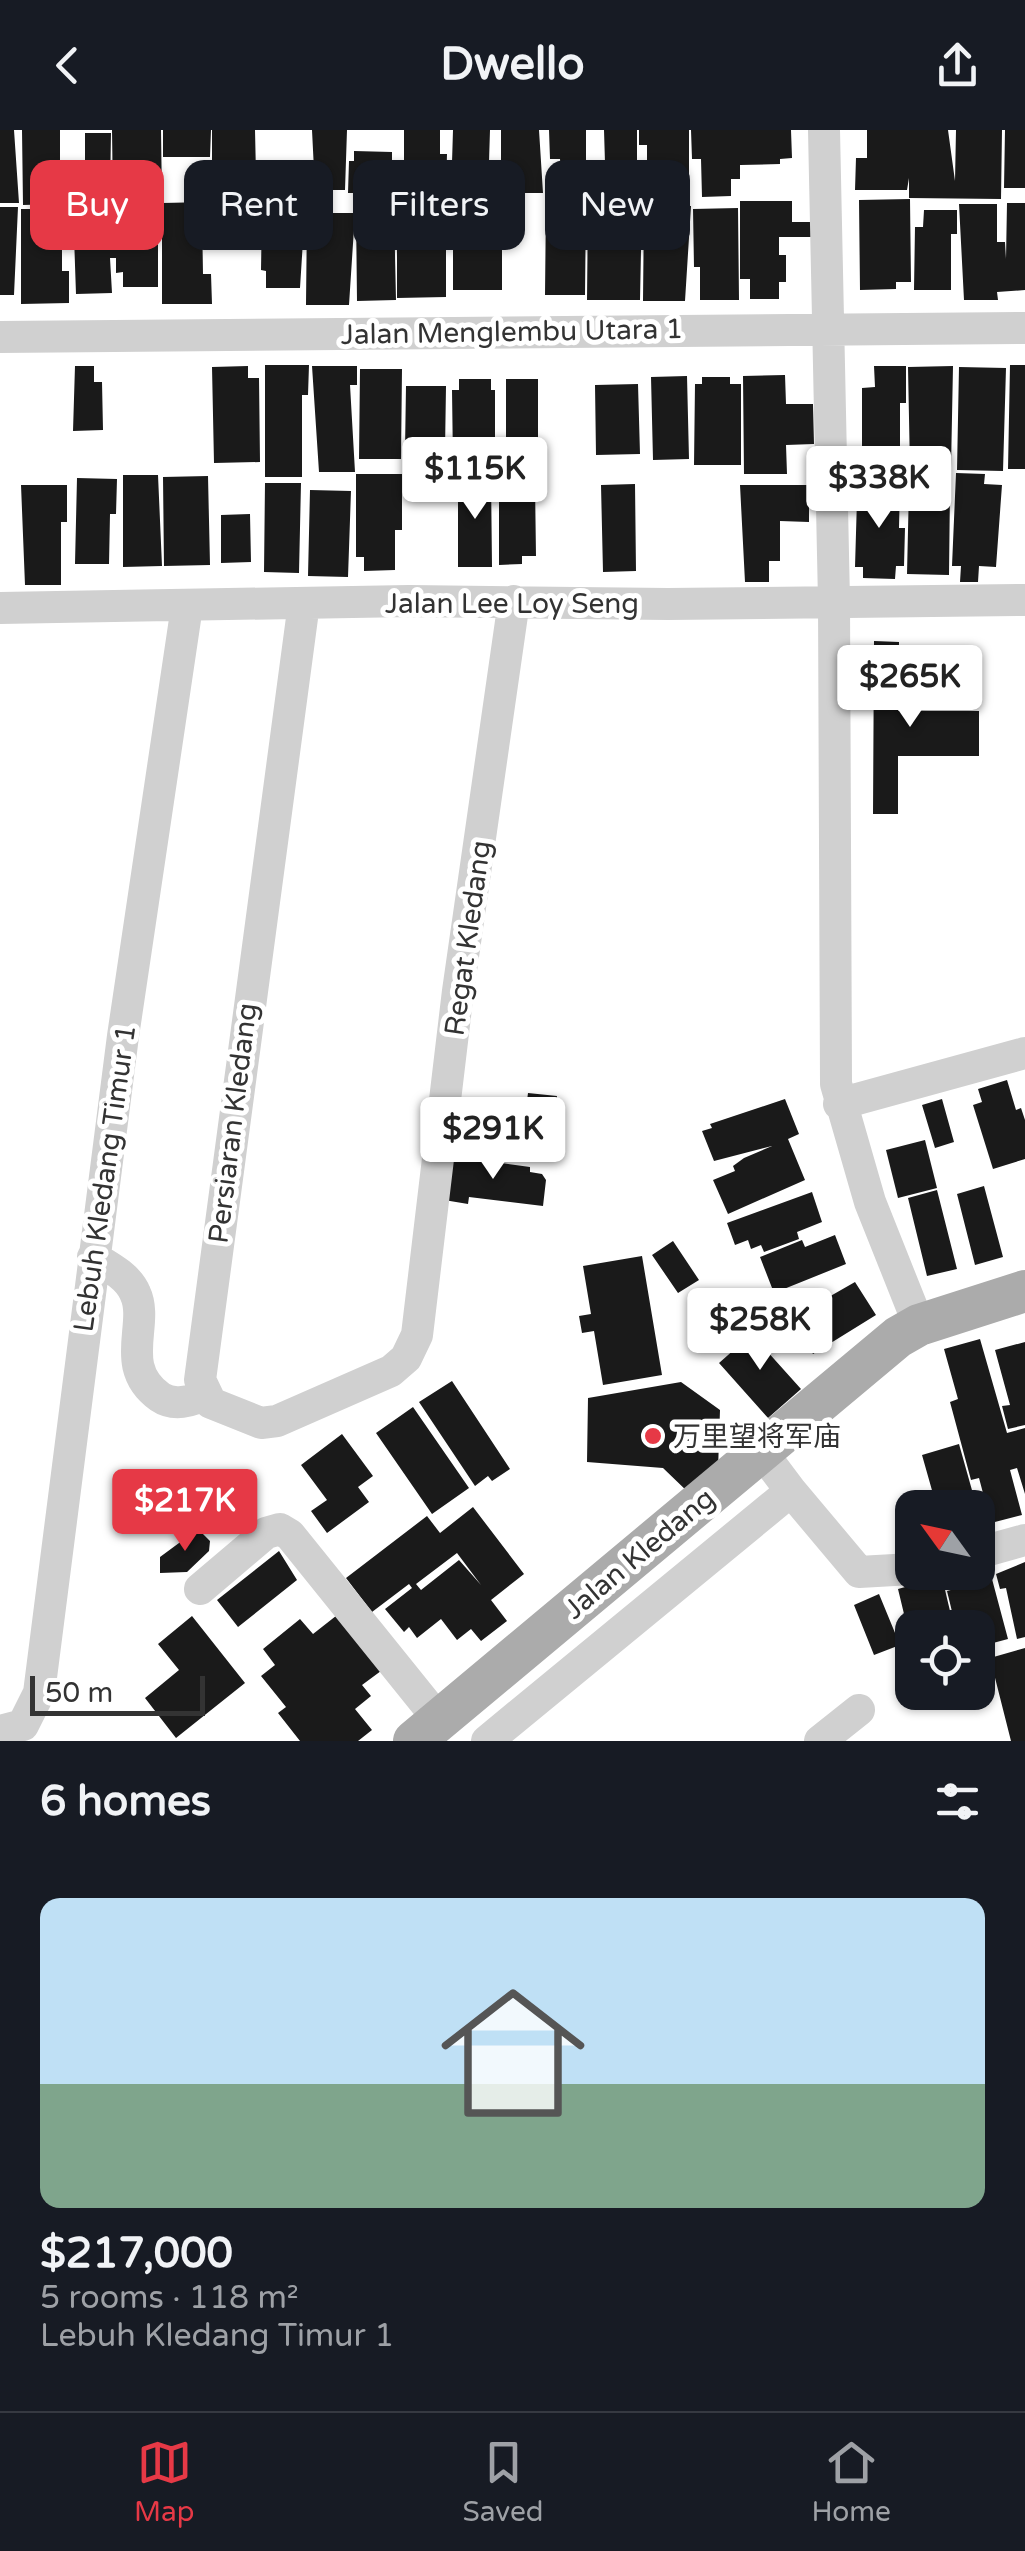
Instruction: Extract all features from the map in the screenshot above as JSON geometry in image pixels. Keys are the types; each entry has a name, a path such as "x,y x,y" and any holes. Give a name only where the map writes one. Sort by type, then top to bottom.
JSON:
{"main road":[{"name":"Jalan Kledang","path":"427,1734 918,1325 1025,1290"}],"street":[{"path":"824,130 839,1104 888,1251 918,1325"},
{"name":"Jalan Menglembu Utara 1","path":"0,336 827,326 1025,328"},
{"name":"Jalan Lee Loy Seng","path":"0,608 1025,600"},
{"name":"Regat Kledang","path":"204,1394 226,1413 261,1423 276,1421 391,1371 406,1358 417,1335 458,990 514,602"},
{"name":"Persiaran Kledang","path":"204,1394 200,1380 204,1341 304,603"},
{"name":"Lebuh Kledang Timur 1","path":"0,1732 23,1725 38,1693 93,1257 188,606"},
{"path":"839,1104 1025,1053"},
{"path":"93,1257 123,1276 137,1295 137,1363 149,1389 167,1402 194,1401 204,1394"},
{"path":"761,1452 860,1572 895,1570"},
{"path":"486,1741 791,1491"},
{"path":"200,1589 266,1533 280,1529 290,1534 427,1734"},
{"path":"995,1548 1025,1540"},
{"path":"820,1741 859,1710"}],"building":[{"path":"0,130 14,130 19,203 0,203"},
{"path":"22,130 60,130 60,160 30,160 30,205 23,205"},
{"path":"112,130 161,130 161,160 112,160"},
{"path":"163,130 211,130 210,157 163,157"},
{"path":"212,130 255,130 256,160 212,160"},
{"path":"312,130 347,130 345,190 333,190 333,160 314,160"},
{"path":"404,130 440,130 440,154 447,154 447,160 404,160"},
{"path":"453,130 490,130 489,160 452,160"},
{"path":"501,130 539,130 543,193 525,193 525,160 501,160"},
{"path":"549,130 586,130 586,160 550,159"},
{"path":"604,130 637,130 637,160 605,160"},
{"path":"639,130 689,130 689,160 647,160 647,145 639,145"},
{"path":"691,130 791,130 792,158 780,159 780,164 740,165 740,179 731,179 731,196 702,197 701,159 692,159"},
{"path":"867,130 948,130 955,181 956,130 1002,130 1001,199 909,198 909,178 907,190 855,190 856,158 867,158"},
{"path":"1005,130 1025,130 1025,188 1004,188"},
{"path":"85,133 111,133 111,160 85,160"},
{"path":"354,151 392,152 392,160 354,160"},
{"path":"349,161 353,161 353,193 348,193"},
{"path":"910,199 911,282 896,282 896,289 860,290 859,200"},
{"path":"740,201 792,201 792,222 811,222 811,237 779,237 779,255 786,255 786,282 779,282 779,299 750,299 750,279 740,279"},
{"path":"164,203 184,203 184,250 203,250 203,274 211,274 212,304 162,304"},
{"path":"1007,203 1025,203 1025,290 997,292 998,300 964,300 959,204 997,204 997,242 1005,242 1006,259"},
{"path":"0,207 18,207 14,295 0,295"},
{"path":"738,208 739,300 700,300 700,267 694,267 693,209"},
{"path":"21,209 30,209 30,250 62,250 62,271 69,271 69,303 21,304"},
{"path":"924,210 957,210 957,234 951,234 951,290 914,290 915,227 923,227"},
{"path":"333,213 353,213 349,305 306,305 307,250 333,250"},
{"path":"74,250 158,250 158,287 123,287 123,272 116,273 116,258 110,258 112,293 76,294"},
{"path":"261,250 302,250 300,288 266,288 266,271 261,270"},
{"path":"356,250 395,250 396,300 357,301"},
{"path":"397,250 446,250 446,297 397,298"},
{"path":"453,250 502,250 502,290 453,290"},
{"path":"545,250 585,250 585,295 545,295"},
{"path":"588,250 641,250 640,300 587,300"},
{"path":"644,250 688,250 685,301 643,301"},
{"path":"265,365 309,365 308,395 302,395 302,477 265,477"},
{"path":"1010,365 1025,365 1025,469 1008,469"},
{"path":"75,366 94,366 94,382 102,382 103,430 73,431"},
{"path":"248,366 248,378 259,378 260,462 214,463 212,367"},
{"path":"312,366 357,366 357,385 350,385 355,472 319,472"},
{"path":"874,366 906,366 906,403 900,403 900,465 862,465 862,388 875,387"},
{"path":"953,366 951,468 910,469 908,367"},
{"path":"959,367 1006,368 1003,471 957,470"},
{"path":"360,369 402,369 401,459 359,459"},
{"path":"785,375 786,404 813,404 814,444 786,445 787,474 744,474 743,376"},
{"path":"687,376 689,459 653,460 651,377"},
{"path":"702,377 730,377 730,384 741,384 741,465 694,465 695,384 702,384"},
{"path":"459,379 491,379 491,390 495,390 495,449 488,449 488,454 462,454 462,463 453,463 452,390 459,390"},
{"path":"506,379 538,379 538,466 506,467"},
{"path":"638,384 640,454 596,455 595,385"},
{"path":"406,386 446,386 445,450 433,450 433,456 414,456 414,450 405,450"},
{"path":"956,473 985,474 984,484 1002,485 996,567 979,566 978,582 960,582 961,566 952,566"},
{"path":"356,474 402,474 402,530 395,530 395,570 364,571 364,557 356,557"},
{"path":"123,475 158,475 162,566 123,567"},
{"path":"208,476 210,565 164,566 163,477"},
{"path":"458,477 491,477 492,567 458,567"},
{"path":"77,478 117,479 116,514 110,514 109,564 75,564"},
{"path":"863,482 900,483 899,528 905,528 904,566 896,566 895,579 863,578 863,567 855,567 857,499 862,499"},
{"path":"265,483 301,483 299,573 264,572"},
{"path":"499,484 535,484 536,556 522,556 522,564 499,565"},
{"path":"635,484 636,571 603,572 601,485"},
{"path":"21,485 67,485 67,522 61,522 61,585 25,585"},
{"path":"740,485 809,485 809,522 780,521 780,561 769,561 769,582 745,582"},
{"path":"909,487 950,488 949,575 907,574"},
{"path":"310,490 351,491 348,577 308,576"},
{"path":"250,514 251,562 221,563 221,515"},
{"path":"874,641 899,642 898,711 979,711 979,756 898,756 898,814 873,814"},
{"path":"1007,1080 1016,1110 1021,1108 1025,1120 1025,1159 993,1169 973,1105 982,1102 978,1089"},
{"path":"528,1093 557,1096 551,1147 455,1136 459,1100 526,1108"},
{"path":"785,1099 799,1134 788,1139 805,1180 728,1214 713,1180 735,1171 733,1166 744,1158 772,1146 714,1161 702,1131 712,1128 710,1124"},
{"path":"942,1099 954,1142 935,1148 922,1105"},
{"path":"925,1140 937,1188 898,1198 886,1150"},
{"path":"450,1156 530,1167 530,1172 542,1174 546,1180 543,1206 469,1197 468,1204 444,1200"},
{"path":"984,1186 1003,1257 975,1265 957,1194"},
{"path":"937,1190 957,1269 927,1276 908,1198"},
{"path":"812,1192 822,1222 797,1232 799,1239 764,1252 761,1245 751,1249 748,1240 735,1245 727,1223"},
{"path":"835,1235 846,1264 774,1293 760,1257 802,1240 805,1247"},
{"path":"673,1241 699,1280 678,1293 652,1255"},
{"path":"642,1256 662,1375 603,1385 594,1331 582,1333 579,1316 591,1314 583,1266"},
{"path":"855,1282 876,1315 813,1354 788,1312 823,1291 827,1298"},
{"path":"762,1325 776,1341 766,1350 801,1389 768,1418 719,1363"},
{"path":"980,1339 1007,1433 1025,1428 1025,1494 1017,1468 1010,1470 1022,1515 995,1522 995,1490 982,1490 979,1478 971,1480 950,1402 958,1399 944,1349"},
{"path":"1025,1342 1025,1425 1008,1429 1002,1406 1010,1405 995,1350"},
{"path":"452,1381 510,1469 492,1481 488,1476 475,1486 419,1402"},
{"name":"万里望将军庙","path":"681,1382 720,1410 718,1470 690,1494 663,1468 587,1462 588,1398"},
{"path":"413,1407 469,1488 432,1514 376,1433"},
{"path":"342,1434 373,1476 358,1487 369,1502 327,1533 311,1511 327,1500 301,1465"},
{"path":"959,1444 972,1490 932,1490 922,1455"},
{"path":"473,1507 524,1574 491,1600 507,1621 481,1641 471,1629 457,1640 441,1619 417,1638 409,1627 404,1632 385,1609 412,1588 409,1584 372,1612 346,1578 427,1516 440,1533","holes":["457,1553 481,1585 459,1560 421,1590 416,1584"]},
{"path":"198,1529 210,1541 209,1551 187,1572 160,1573 160,1557"},
{"path":"279,1551 297,1580 238,1627 217,1600"},
{"path":"1025,1562 1025,1637 1017,1639 1006,1588 1000,1589 996,1574"},
{"path":"898,1590 945,1590 950,1610 903,1610"},
{"path":"995,1590 1008,1639 995,1642 995,1610 952,1610 947,1591"},
{"path":"879,1594 895,1633 895,1647 874,1655 854,1605"},
{"path":"341,1612 385,1668 362,1685 371,1696 355,1709 372,1730 358,1741 300,1741 278,1713 286,1707 261,1676 275,1665 263,1649 300,1619 313,1634"},
{"path":"192,1616 245,1683 176,1738 145,1698 179,1670 158,1644"},
{"path":"1025,1648 1025,1741 1011,1741 995,1678 995,1657"}],"place":[{"name":"万里望将军庙","path":"653,1436"}]}
